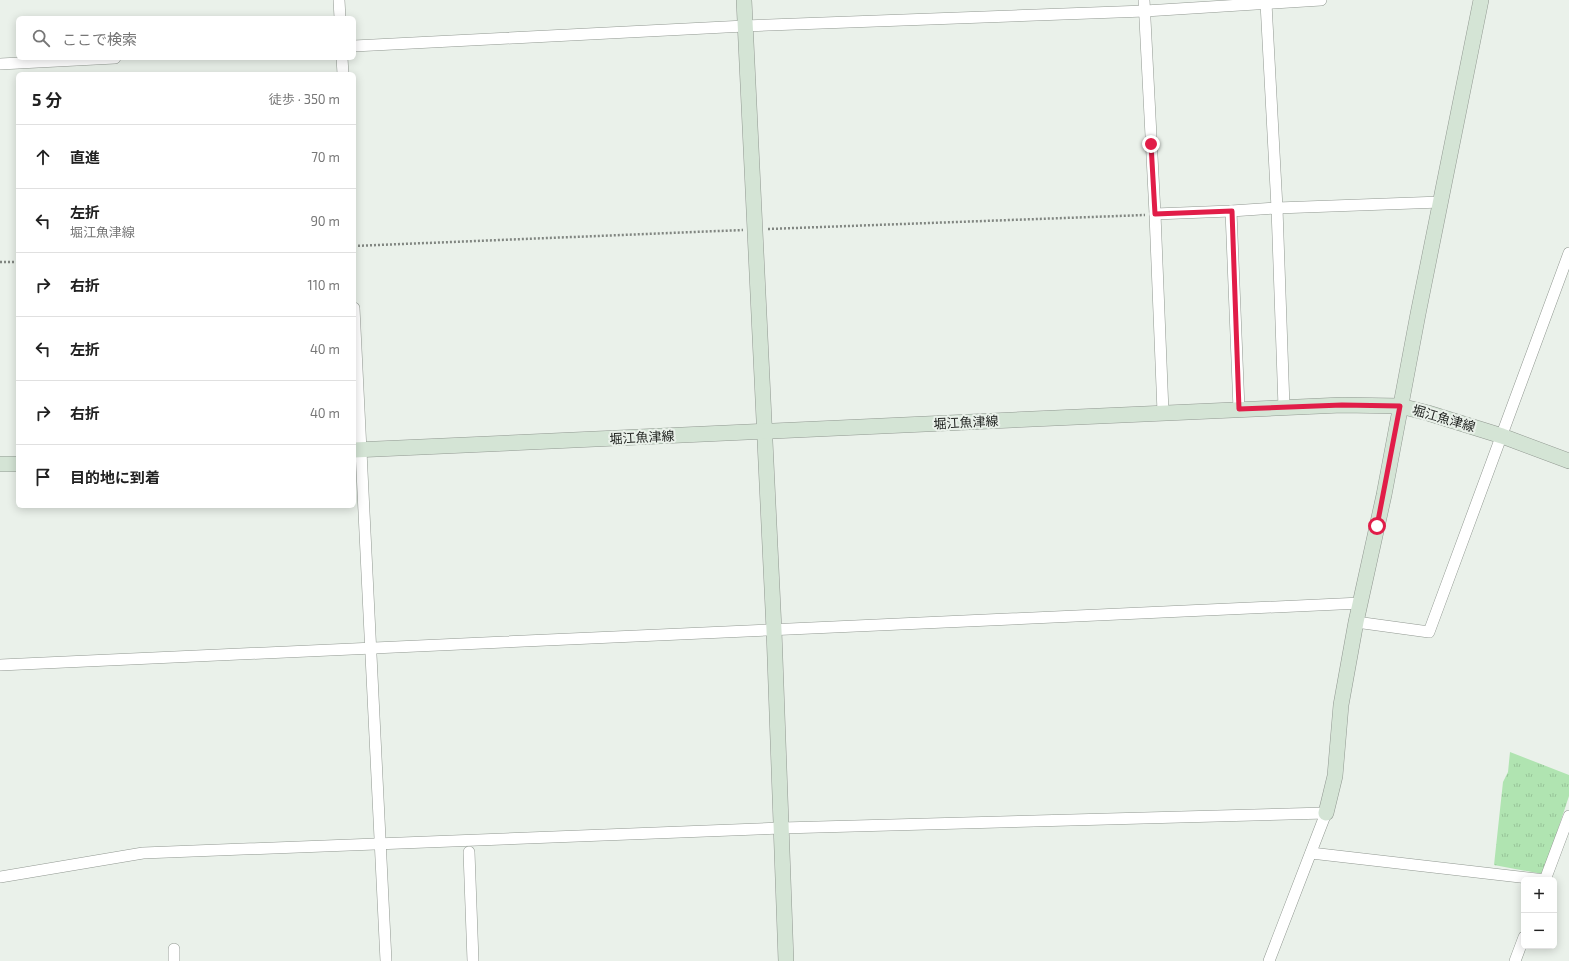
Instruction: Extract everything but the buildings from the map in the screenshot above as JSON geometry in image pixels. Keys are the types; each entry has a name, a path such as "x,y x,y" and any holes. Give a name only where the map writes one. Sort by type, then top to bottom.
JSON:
{"street":[{"path":"340,0 340,16"},
{"path":"744,0 774,630 786,961"},
{"path":"356,46 1144,6 1321,0"},
{"path":"1269,961 1326,813 1335,776 1341,705 1356,622 1384,495 1400,406 1481,0"},
{"path":"1266,3 1277,208 1284,407"},
{"path":"1144,6 1155,214 1163,412"},
{"path":"0,64 77,60"},
{"path":"342,60 343,72"},
{"path":"1155,214 1441,202"},
{"path":"1232,211 1239,409"},
{"path":"1356,622 1429,632 1569,253"},
{"path":"356,403 357,450 370,648 386,961"},
{"name":"堀江魚津線","path":"357,450 1342,405 1400,406 1502,436 1569,461"},
{"path":"0,464 16,464"},
{"path":"0,665 1361,603"},
{"path":"0,877 143,853 782,828 1326,813"},
{"path":"1546,877 1569,816"},
{"path":"469,852 473,961"},
{"path":"1311,853 1521,877"},
{"path":"1515,961 1521,945"},
{"path":"174,949 174,961"}],"path":[{"path":"0,262 16,262"}],"green space":[{"path":"1510,752 1569,775 1569,796 1543,874 1494,865 1503,782 1508,772"}],"route":[{"path":"1151,144 1155,214 1232,211 1239,409 1342,405 1400,406 1377,526"}]}
